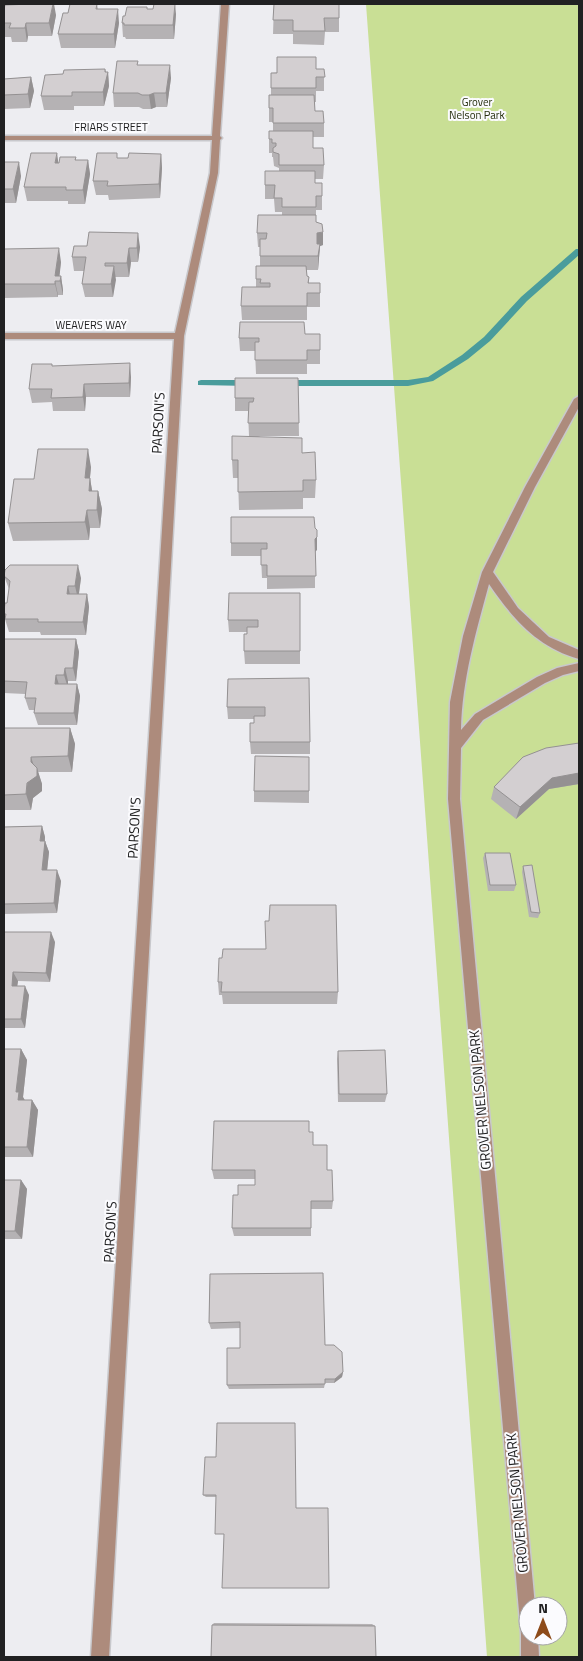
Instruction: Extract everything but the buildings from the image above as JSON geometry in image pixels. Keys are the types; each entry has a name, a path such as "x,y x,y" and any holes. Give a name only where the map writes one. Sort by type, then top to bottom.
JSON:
{"street":[{"name":"PARSON'S","path":"100,1657 179,336 214,173 218,138 225,4"},
{"name":"FRIARS STREET","path":"4,138 218,138"},
{"name":"WEAVERS WAY","path":"4,336 179,336"},
{"name":"GROVER NELSON PARK","path":"525,1596 454,799 456,702 468,636 487,572 530,487 579,399"},
{"path":"487,572 514,611 545,640 579,655"},
{"path":"455,747 479,717 541,680 562,671 579,667"}],"green space":[{"name":"Grover Nelson Park","path":"366,4 579,4 579,1657 487,1657"}],"waterway":[{"path":"283,383 408,383 430,379 465,357 487,339 524,299 579,251"},
{"path":"201,383 250,383"}]}
